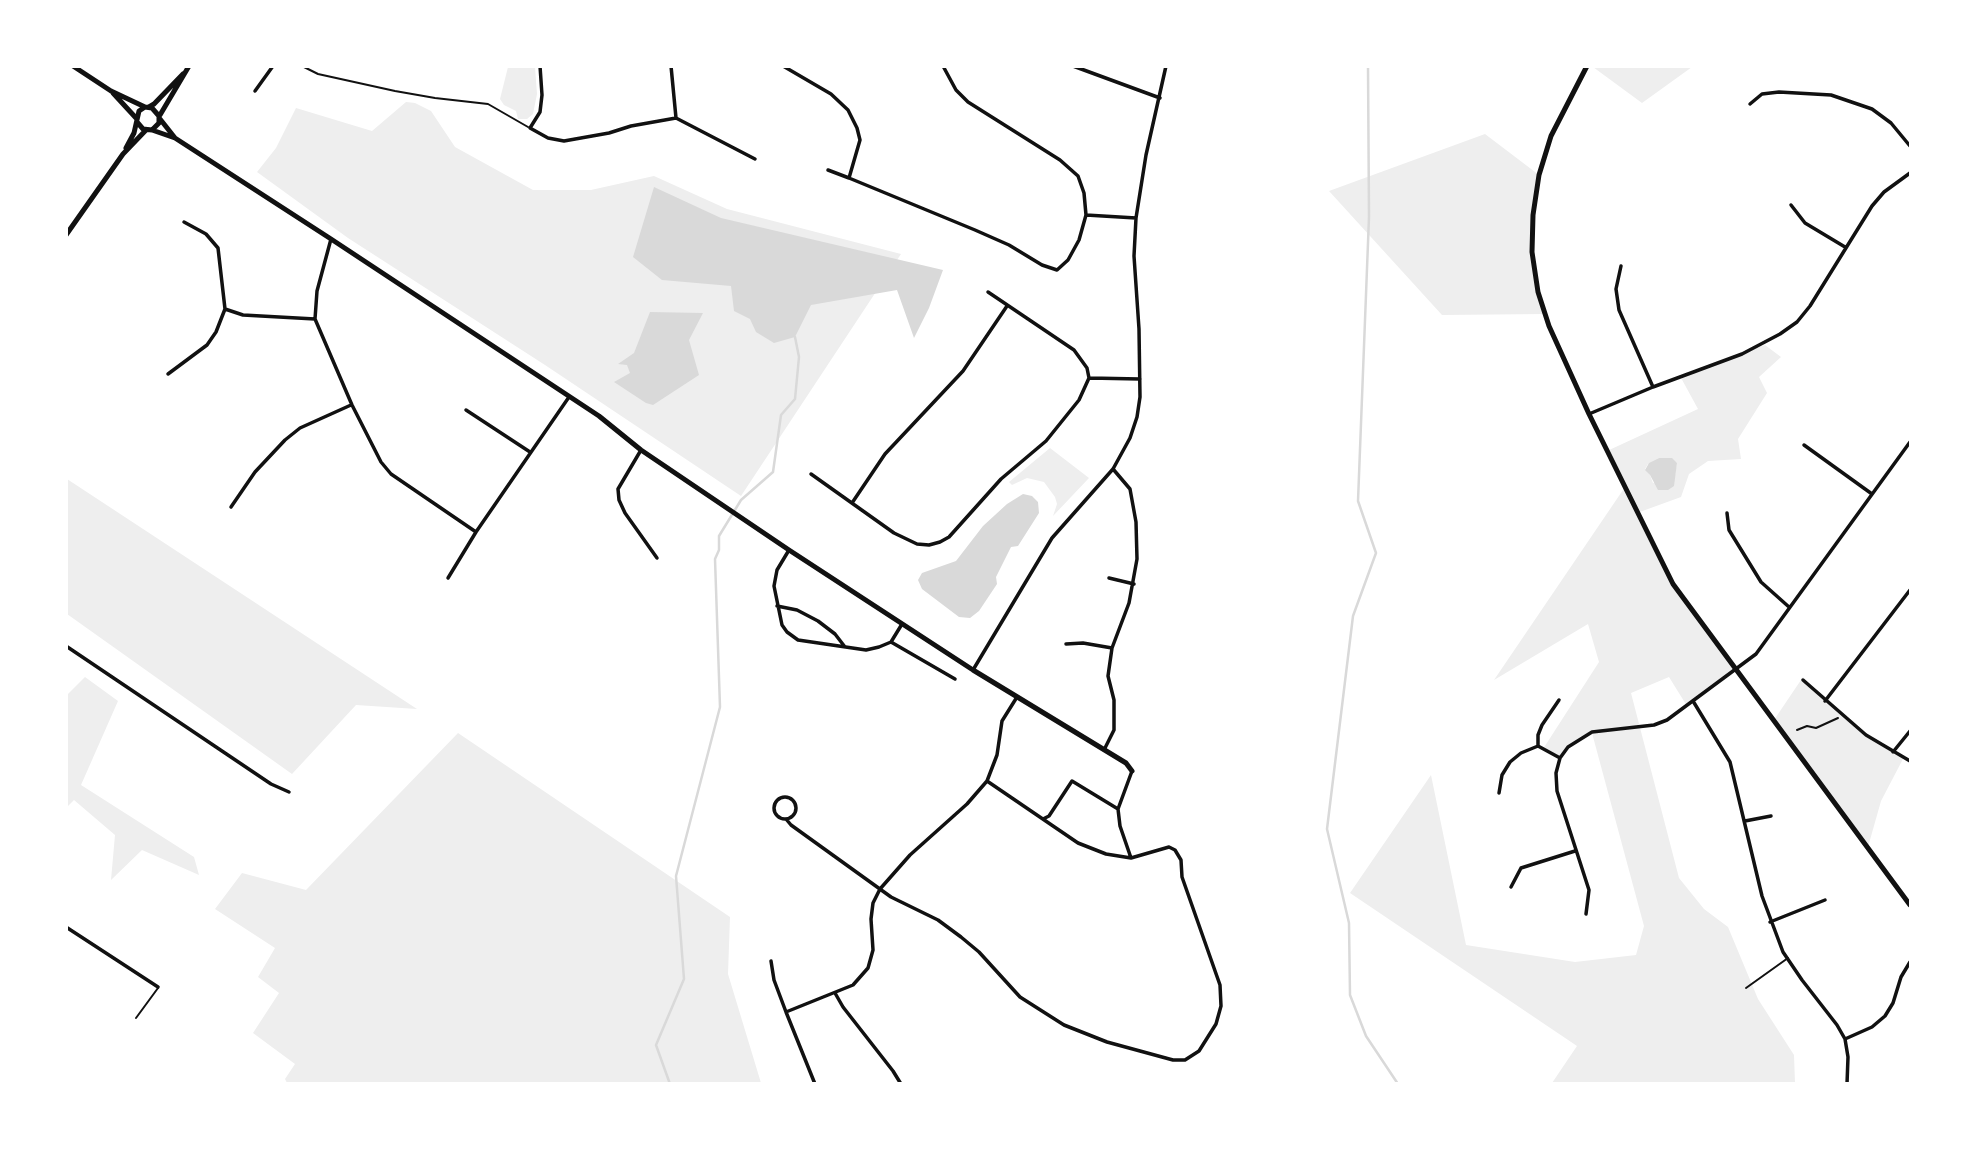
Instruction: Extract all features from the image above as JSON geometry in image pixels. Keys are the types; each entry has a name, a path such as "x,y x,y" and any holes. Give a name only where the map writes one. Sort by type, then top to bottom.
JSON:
{"street":[{"path":"73,66 111,91 156,110 175,138"},
{"path":"255,92 273,66"},
{"path":"540,66 540,112 530,128 548,138 564,141 608,133 631,125 676,118 755,159"},
{"path":"671,66 676,118"},
{"path":"783,66 831,94 848,110 858,128 860,140 849,178"},
{"path":"828,170 975,230 1009,245 1042,265 1058,270 1069,260 1079,240 1086,215 1084,192 1077,176 1060,160 968,102 956,90 943,66"},
{"path":"1073,66 1160,98"},
{"path":"1090,73 1092,66"},
{"path":"973,670 1052,538 1113,469 1130,438 1137,417 1140,379 1139,329 1133,256 1136,218 1146,155 1166,66"},
{"path":"1587,66 1551,136 1539,175 1533,215 1532,252 1538,292 1549,326 1589,414 1674,584 1910,905"},
{"path":"123,154 139,111 154,104 187,69"},
{"path":"66,235 136,138 158,126 187,69"},
{"path":"111,91 140,128 175,138 599,416 642,450 789,551 973,670 1125,763 1132,771 1118,808 1131,858"},
{"path":"1750,104 1762,94 1779,92 1831,96 1872,109 1891,123 1910,146"},
{"path":"1589,414 1742,354 1789,328 1810,306 1845,247 1884,192 1910,173"},
{"path":"1791,205 1805,223 1845,247"},
{"path":"1086,215 1136,218"},
{"path":"168,374 207,345 216,332 225,309 218,248 206,234 184,222"},
{"path":"331,239 317,291 315,319 352,405 381,462 391,474 476,532"},
{"path":"1621,266 1616,289 1619,310 1653,387"},
{"path":"811,474 894,533 917,544 929,545 949,537 1001,479 1046,441 1079,400 1090,378 1087,368 1074,350 988,292"},
{"path":"852,503 885,454 963,371 1007,306"},
{"path":"225,309 243,315 315,319"},
{"path":"1090,378 1140,379"},
{"path":"448,578 476,532 569,396"},
{"path":"231,508 255,472 285,440 300,428 352,405"},
{"path":"466,410 530,452"},
{"path":"1586,914 1589,890 1557,791 1556,773 1560,758 1568,747 1592,732 1654,725 1667,720 1756,654 1910,442"},
{"path":"1804,445 1872,494"},
{"path":"642,450 618,489 619,500 625,513 657,558"},
{"path":"1104,751 1114,730 1114,700 1108,676 1112,648 1129,603 1138,559 1136,522 1130,489 1113,469"},
{"path":"1727,513 1729,530 1761,582 1789,607"},
{"path":"789,551 777,570 774,586 782,625 798,640 866,650 891,642 902,624"},
{"path":"1109,578 1134,584"},
{"path":"1825,701 1910,590"},
{"path":"778,606 797,610 818,621 835,634 846,648"},
{"path":"891,642 955,679"},
{"path":"1066,644 1083,643 1112,648"},
{"path":"66,646 271,784 289,792"},
{"path":"1803,680 1866,735 1910,761"},
{"path":"786,1012 853,985 868,968 873,950 873,903 880,890 910,855 967,804 987,781 993,768 1002,722 1017,697"},
{"path":"1538,746 1542,725 1559,700"},
{"path":"1693,701 1730,762 1770,922 1788,958 1845,1039 1848,1057 1847,1083"},
{"path":"1894,752 1910,731"},
{"path":"1538,746 1560,758"},
{"path":"1499,793 1502,775 1510,762 1521,753 1538,746"},
{"path":"786,820 793,816 796,806 790,798 782,797 776,801 773,808 775,815 786,820 880,890 946,925 979,952 1020,997 1064,1026 1107,1042 1172,1060 1185,1060 1199,1051 1216,1024 1221,1006 1220,985 1182,877 1181,860 1175,850 1169,847 1131,858 1106,854 1078,843 987,781"},
{"path":"1043,819 1049,816 1072,781 1118,808"},
{"path":"1745,821 1771,816"},
{"path":"1511,887 1521,868 1576,851"},
{"path":"1770,922 1825,900"},
{"path":"66,927 158,987"},
{"path":"771,961 774,980 815,1083"},
{"path":"1845,1039 1872,1027 1885,1016 1910,962"},
{"path":"835,993 901,1083"}],"lane":[{"path":"302,66 318,74 409,93 488,104 530,128"},
{"path":"1746,988 1788,958"},
{"path":"136,1018 158,987"}],"path":[{"path":"1797,730 1807,726 1816,728 1842,715"}],"shaded area":[{"path":"508,67 535,67 537,94 533,114 527,119 518,119 516,111 504,105 500,99"},
{"path":"1593,67 1692,67 1642,103"},
{"path":"406,102 415,103 431,111 455,147 533,190 591,190 654,176 727,209 901,254 741,496 348,238 257,172 276,148 296,108 372,131"},
{"path":"1485,134 1539,175 1532,252 1545,314 1442,315 1329,191"},
{"path":"654,187 721,218 943,270 914,338 897,290 811,305 795,337 774,343 756,332 750,319 734,311 731,286 662,280 633,257"},
{"path":"650,312 703,313 689,340 699,375 653,405 614,382 630,373 627,365 618,364 634,353"},
{"path":"1765,345 1781,357 1759,377 1767,393 1738,439 1741,459 1708,461 1689,474 1681,497 1637,513 1673,584 1736,670 1687,706 1669,677 1631,693 1679,878 1704,909 1728,927 1758,999 1794,1055 1795,1083 1552,1083 1577,1046 1350,893 1431,775 1466,945 1575,962 1636,955 1644,926 1592,733 1568,747 1560,758 1543,749 1599,662 1588,624 1494,680 1625,487 1607,451 1698,409 1680,376","holes":["1659,458 1677,463 1675,475 1653,483 1645,469"]},
{"path":"1050,448 1089,478 1053,516 1057,504 1044,482 1027,478 1012,485 1009,482"},
{"path":"1659,458 1672,458 1677,463 1674,486 1668,490 1658,490 1645,470 1649,463"},
{"path":"66,479 417,709 356,705 292,774 67,614"},
{"path":"1023,494 1032,496 1038,502 1039,513 1018,546 1011,547 996,577 997,584 979,611 970,618 959,617 922,589 918,580 922,573 956,561 983,526 1007,504"},
{"path":"85,677 118,701 81,785 194,857 199,875 142,850 111,880 115,835 74,800 67,807 67,695"},
{"path":"1803,677 1825,701 1866,735 1904,757 1881,801 1868,847 1774,720"},
{"path":"458,733 730,917 728,974 761,1083 287,1083 285,1079 295,1064 253,1033 279,993 258,977 275,948 215,909 242,873 306,890"}],"waterway":[{"path":"1368,66 1369,217 1358,501 1376,553 1353,616 1327,829 1349,923 1350,995 1366,1036 1398,1084"},
{"path":"670,1084 656,1045 684,979 676,876 720,707 715,559 719,550 719,536 741,500 773,472 781,415 795,399 799,357 795,337"}]}
